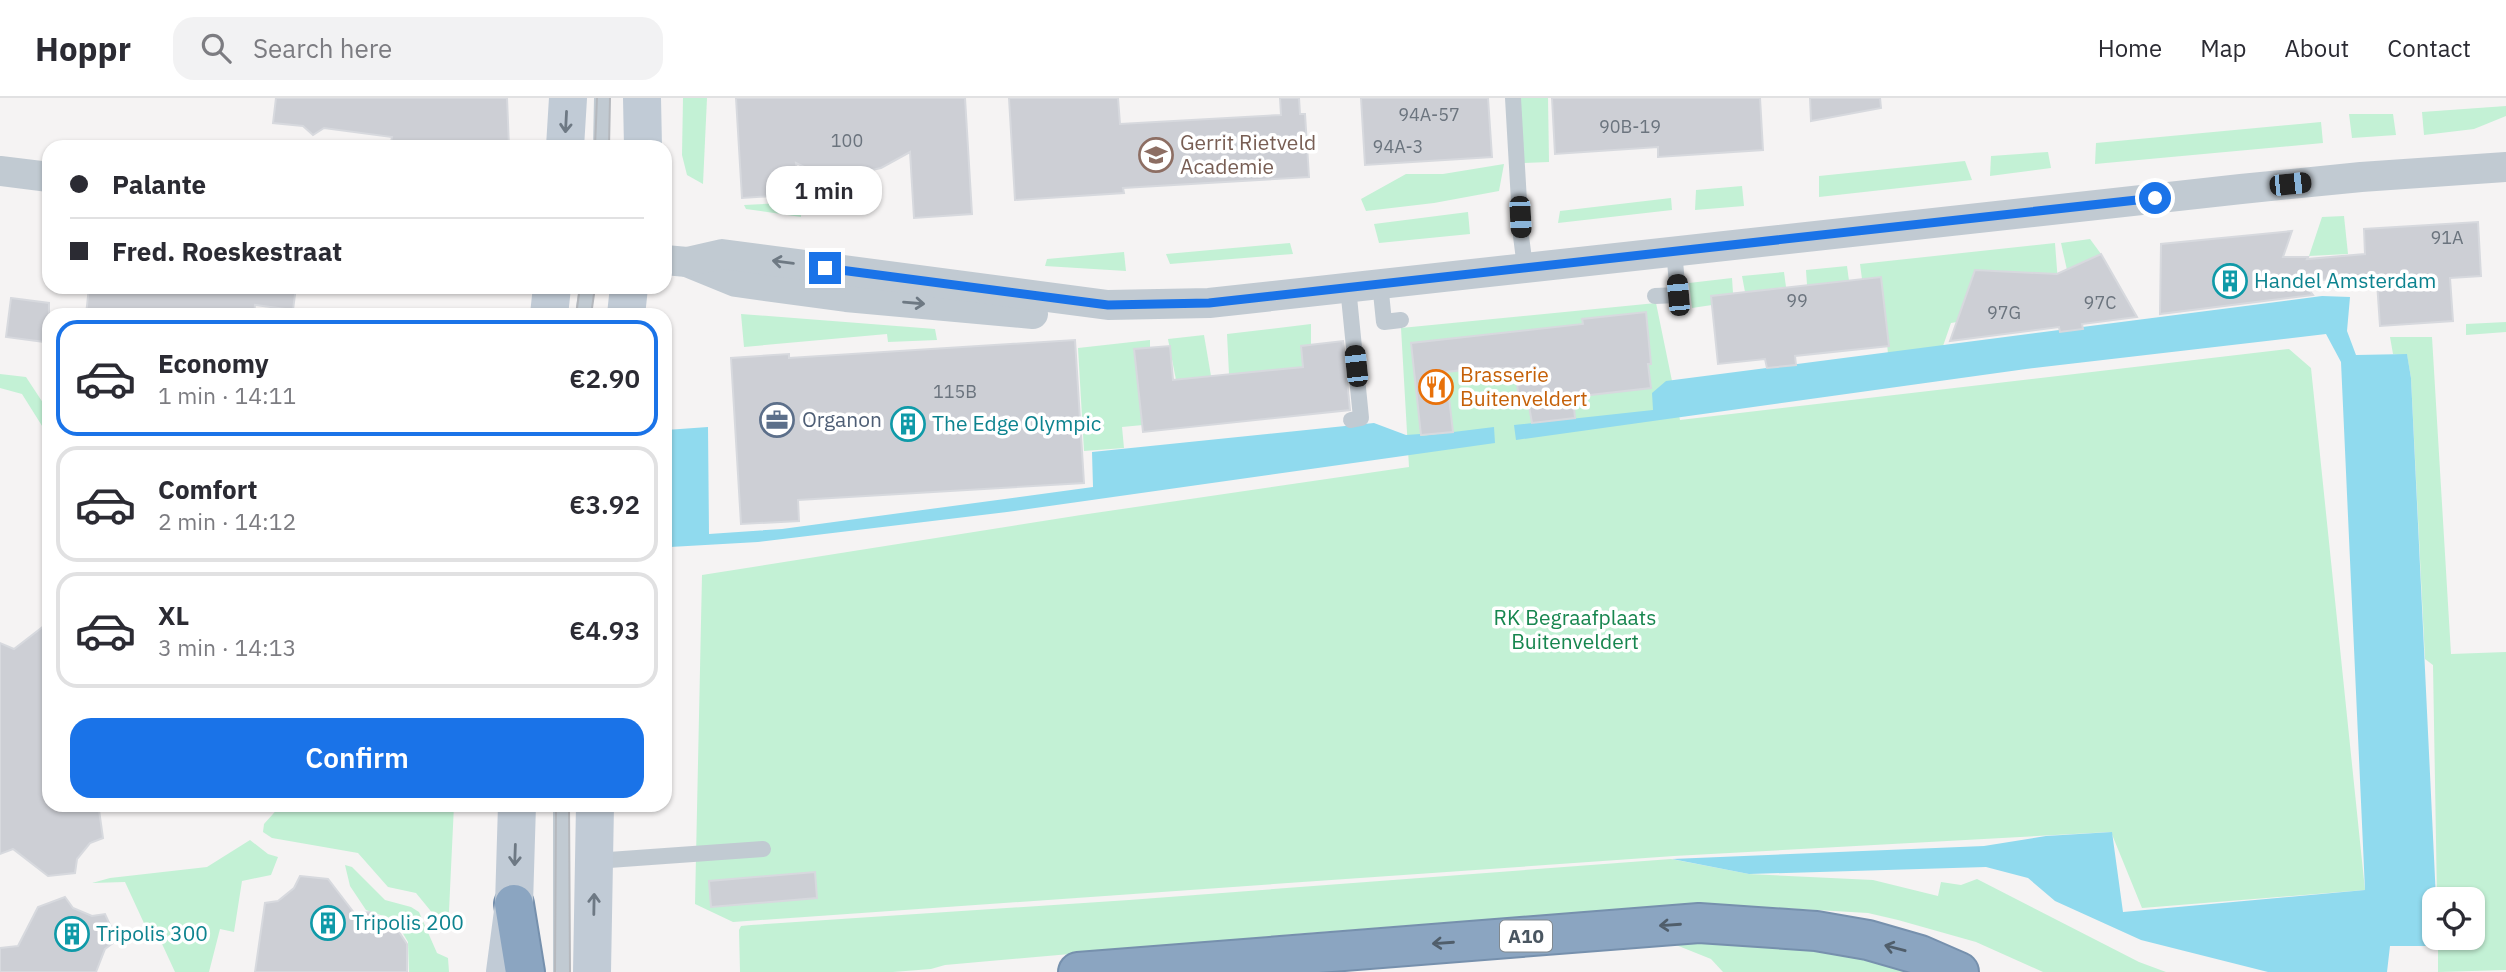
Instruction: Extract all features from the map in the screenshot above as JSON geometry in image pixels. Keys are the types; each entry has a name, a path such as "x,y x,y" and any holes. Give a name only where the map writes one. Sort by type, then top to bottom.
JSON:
{"highway":[{"path":"514,904 525,972"},
{"name":"A10","path":"1077,972 1699,923 1816,931 1868,940 1920,955 1959,972"}],"main road":[{"path":"565,140 568,98"},
{"path":"642,98 642,140"},
{"path":"505,972 514,904 517,812"},
{"path":"593,972 595,812"}],"street":[{"path":"676,261 722,254 1108,305 1209,303 2241,189 2506,167"},
{"path":"0,171 42,176"}],"lane":[{"path":"601,140 602,98"},
{"path":"1513,98 1525,267"},
{"path":"1655,296 1678,295 1674,250"},
{"path":"1380,283 1384,322 1401,320"},
{"path":"1348,287 1361,418 1351,420"},
{"path":"561,812 561,972"},
{"path":"595,861 763,849"}],"green space":[{"path":"683,98 707,98 703,184 687,175 682,155"},
{"path":"1520,98 1548,98 1549,162 1523,163"},
{"path":"2506,106 2506,116 2474,129 2424,135 2422,112"},
{"path":"2349,114 2393,114 2396,135 2352,138"},
{"path":"2321,122 2323,143 2095,164 2096,143"},
{"path":"2048,152 2051,168 1990,176 1991,156"},
{"path":"1965,161 1972,180 1819,197 1819,176"},
{"path":"1504,164 1499,191 1434,203 1366,211 1361,199 1406,174 1443,174"},
{"path":"1742,186 1744,206 1695,210 1696,190"},
{"path":"1671,198 1672,210 1558,223 1560,211"},
{"path":"800,202 801,217 746,209 744,205"},
{"path":"1468,212 1470,234 1379,243 1374,224"},
{"path":"2344,216 2348,254 2309,256 2322,217"},
{"path":"2090,239 2101,254 2067,270 2061,243"},
{"path":"1290,243 1293,254 1170,264 1166,254"},
{"path":"2055,243 2059,296 2051,274 1975,270 1957,322 1951,323 1943,346 1888,354 1881,278 1862,279 1860,264"},
{"path":"1124,252 1126,271 1045,266 1047,259"},
{"path":"1847,266 1849,281 1807,285 1806,270"},
{"path":"1784,272 1786,287 1745,292 1742,276"},
{"path":"1732,278 1733,293 1712,296 1712,305 1692,308 1689,283"},
{"name":"RK Begraafplaats Buitenveldert","path":"1656,303 1680,420 2289,349 2311,368 2365,890 2142,908 2111,832 1674,856 733,922 695,904 702,575 1409,467 1401,328"},
{"path":"741,314 935,329 937,340 888,342 887,334 744,347"},
{"path":"2506,322 2506,332 2466,335 2466,324"},
{"path":"1311,324 1311,345 1303,347 1305,367 1229,374 1227,334"},
{"path":"1204,335 1211,376 1176,380 1168,339"},
{"path":"2390,337 2432,337 2451,654 2506,652 2506,970 2438,972 2438,950 2485,950 2485,887 2437,887 2433,665 2425,659 2411,378 2407,355 2393,354"},
{"path":"1150,340 1150,348 1134,350 1143,425 1122,427 1124,448 1084,451 1078,348"},
{"path":"0,374 26,377 42,401 42,426 22,394 0,388"},
{"path":"275,812 454,812 448,932 416,893 388,887 358,853 272,838 263,832 264,824"},
{"path":"250,840 268,854 278,857 271,875 242,881 234,932 220,929 209,972 175,972 157,933 149,934 125,882 92,883 110,878 207,867"},
{"path":"1671,859 1749,874 1873,880 1938,896 1941,882 1961,885 1977,879 2139,962 2166,972 2043,972 1976,942 1868,913 1746,906 1637,908 1308,933 945,965 893,972 740,972 741,926"},
{"path":"345,865 352,867 385,900 419,912 437,953 448,958 449,972 409,972 408,942 395,920 366,910 350,886"},
{"path":"1736,939 1836,945 1919,972 1723,972 1711,959 1671,943"}],"water":[{"path":"2322,296 2350,297 2347,331 2356,355 2407,354 2411,378 2435,887 2422,887 2422,946 2390,946 2387,972 2268,972 2141,940 2055,901 2028,878 1986,867 1749,874 1672,859 1984,846 2046,836 2112,832 2123,912 2365,890 2341,362 2326,334 2026,369 1516,440 1514,425 1653,410 1652,393 1666,381"},
{"path":"1374,423 1406,435 1421,436 1494,427 1495,443 1007,512 758,542 672,547 672,430 708,427 709,534 782,529 1093,487 1092,452"}],"building":[{"path":"276,98 507,98 509,140 391,140 392,137 324,128 313,135 303,126 273,123"},
{"path":"736,98 965,98 972,214 914,218 910,152 872,170 863,183 855,178 845,182 834,181 796,163 801,194 742,198"},
{"path":"1009,98 1118,98 1120,124 1281,115 1280,98 1299,98 1300,114 1305,114 1309,177 1123,188 1124,193 1015,200"},
{"path":"1361,98 1488,98 1492,157 1365,165"},
{"path":"1552,98 1760,98 1763,150 1658,157 1658,147 1555,154"},
{"path":"1810,98 1880,98 1881,108 1811,121"},
{"path":"2478,222 2481,276 2450,278 2453,321 2380,326 2377,282 2374,282 2374,277 2302,281 2313,295 2160,314 2161,244 2292,231 2283,257 2308,257 2307,259 2365,254 2364,229"},
{"path":"2101,254 2137,317 2082,324 2083,329 2060,332 2059,327 1950,341 1975,270 2057,274"},
{"path":"1881,277 1889,346 1795,356 1796,365 1767,368 1765,359 1718,364 1711,296"},
{"path":"88,294 295,294 293,308 255,305 255,308 87,308"},
{"path":"11,298 49,303 49,308 42,308 42,342 6,337"},
{"path":"1646,312 1651,388 1573,397 1575,418 1532,423 1529,406 1520,407 1515,368 1446,372 1453,432 1421,435 1411,343 1583,324 1582,319"},
{"name":"The Edge Olympic","path":"1075,340 1084,483 798,500 799,521 741,524 731,358 789,354 789,358"},
{"path":"1343,341 1350,410 1143,432 1134,349 1170,346 1173,380 1303,367 1301,346"},
{"path":"42,627 42,812 99,812 103,838 90,843 77,859 75,873 48,876 13,849 0,854 0,643 14,649"},
{"path":"815,872 817,898 711,907 709,881"},
{"name":"Tripolis 200","path":"300,876 328,879 355,914 370,912 393,923 407,944 407,972 255,972 265,903 278,901 294,888"},
{"name":"Tripolis 300","path":"65,897 73,908 92,916 105,914 117,940 105,949 96,972 0,972 0,948 18,946 38,907"}],"tram line":[{"path":"595,140 597,98"},
{"path":"609,140 610,98"},
{"path":"577,308 579,294"},
{"path":"592,308 594,294"},
{"path":"555,972 556,812"},
{"path":"569,812 570,972"}],"place":[{"name":"Gerrit Rietveld Academie","path":"1156,155"},
{"name":"Handel Amsterdam","path":"2230,281"},
{"name":"Brasserie Buitenveldert","path":"1436,387"},
{"name":"Organon","path":"777,420"},
{"name":"The Edge Olympic","path":"908,424"},
{"name":"Tripolis 200","path":"328,923"},
{"name":"Tripolis 300","path":"72,934"}],"route":[{"path":"825,268 1108,305 1209,303 2155,198"}]}
